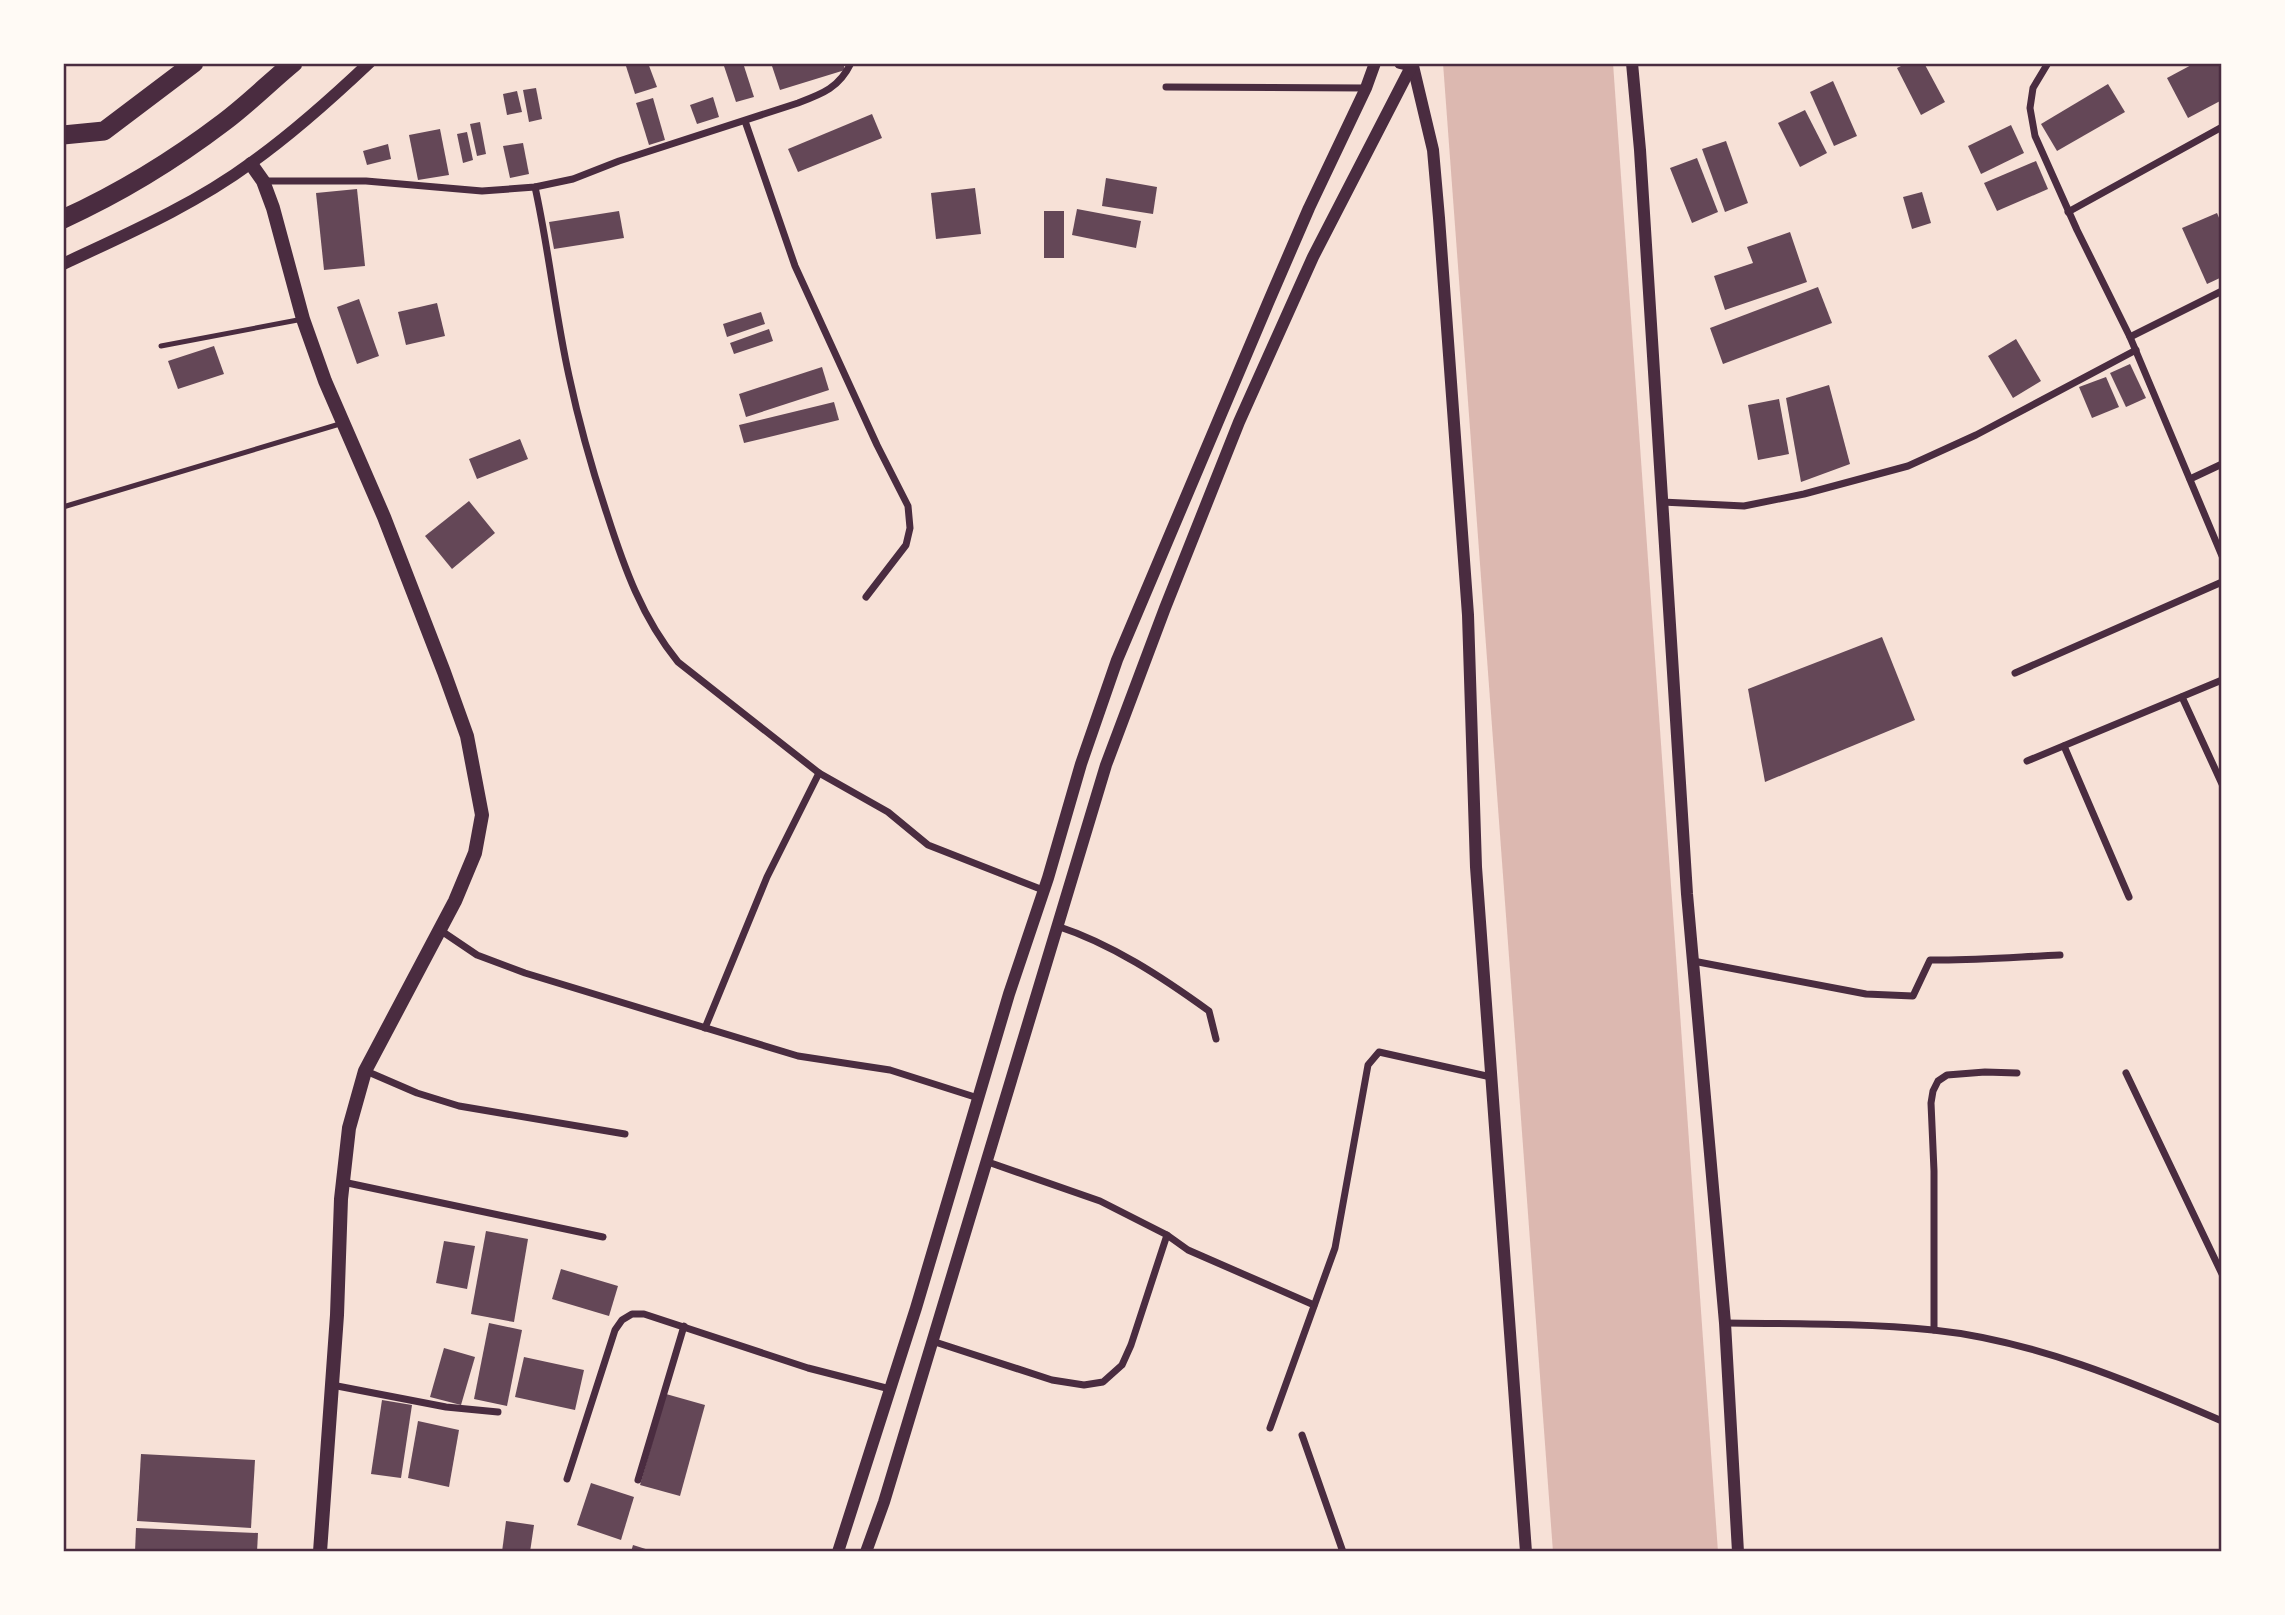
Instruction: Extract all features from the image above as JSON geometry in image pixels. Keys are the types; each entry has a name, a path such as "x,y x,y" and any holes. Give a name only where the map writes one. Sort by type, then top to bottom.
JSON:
{"highway":[{"path":"63,149 104,131 194,63"},
{"path":"63,219 143,177 225,121 293,63"},
{"path":"63,135 104,131"}],"main road":[{"path":"251,164 263,181 303,319 343,423 384,517 467,736 482,815 475,853 440,930 365,1071 349,1128 342,1182 337,1315 320,1552"}],"street":[{"path":"63,264 174,211 251,164 335,95 369,63"},
{"path":"263,181 366,181 482,191 535,187 573,179 823,93 843,78 850,63"},
{"path":"838,1552 1081,764 1117,660 1273,291 1375,63"},
{"path":"1632,63 1693,961 1725,1323 1738,1552"},
{"path":"2048,63 2033,88 2029,108 2035,136 2056,187 2136,350 2222,556"},
{"path":"866,1552 884,1502 988,1162 1106,765 1239,422 1312,257 1409,64"},
{"path":"1409,64 1433,150 1440,231 1468,615 1475,867 1526,1552"},
{"path":"1166,87 1366,88"},
{"path":"745,121 795,267 908,506 910,528 906,545 866,597"},
{"path":"2068,212 2222,127"},
{"path":"535,187 558,322 579,421 621,559 637,598 659,639 678,662 820,773 888,812 928,845 1043,890"},
{"path":"2130,337 2222,290"},
{"path":"1661,502 1744,506 1804,494 1908,466 1976,435 2136,350"},
{"path":"2190,479 2222,464"},
{"path":"2015,673 2222,582"},
{"path":"2027,761 2222,680"},
{"path":"2182,697 2222,784"},
{"path":"2064,746 2129,897"},
{"path":"705,1028 767,877 820,773"},
{"path":"1057,926 1080,933 1130,959 1190,997 1209,1011 1216,1039"},
{"path":"440,930 477,955 501,964 705,1028 798,1056 890,1070 978,1098"},
{"path":"1693,961 1866,995 1913,996 1930,960 1971,961 2060,955"},
{"path":"1270,1427 1338,1233 1368,1065 1379,1052 1491,1077"},
{"path":"365,1071 458,1107 625,1134"},
{"path":"1934,1330 1933,1091 1938,1081 1947,1074 2017,1073"},
{"path":"2126,1073 2222,1274"},
{"path":"988,1162 1100,1201 1167,1235 1188,1250 1314,1304"},
{"path":"342,1182 603,1237"},
{"path":"932,1341 1052,1380 1084,1385 1104,1382 1122,1365 1131,1345 1167,1235"},
{"path":"567,1479 615,1331 622,1320 632,1314 643,1314 684,1325 808,1368 890,1389"},
{"path":"1725,1323 1934,1330 1993,1340 2074,1363 2154,1391 2222,1421"},
{"path":"638,1480 684,1325"},
{"path":"331,1385 446,1407 498,1412"},
{"path":"1302,1435 1343,1552"}],"lane":[{"path":"161,346 303,319"},
{"path":"63,507 343,423"}],"shaded area":[{"path":"1443,63 1613,63 1718,1552 1553,1552"}],"building":[{"path":"625,63 648,63 657,87 635,94"},
{"path":"723,63 743,63 754,97 736,102"},
{"path":"771,63 843,63 845,70 780,90"},
{"path":"1907,63 1924,63 1945,102 1921,115 1897,68"},
{"path":"2195,63 2222,63 2222,100 2188,118 2167,78"},
{"path":"1833,81 1857,136 1834,146 1810,92"},
{"path":"2108,84 2125,112 2057,151 2041,124"},
{"path":"536,88 542,119 529,122 523,90"},
{"path":"517,91 522,112 507,115 503,94"},
{"path":"713,97 719,117 697,124 690,105"},
{"path":"653,98 665,140 649,145 636,103"},
{"path":"1805,110 1827,153 1800,167 1778,123"},
{"path":"872,114 882,138 798,172 788,149"},
{"path":"480,122 486,154 477,156 470,124"},
{"path":"2011,125 2024,153 1981,174 1968,146"},
{"path":"440,129 449,175 418,180 409,135"},
{"path":"467,132 473,160 463,163 457,134"},
{"path":"1726,141 1748,203 1725,212 1702,149"},
{"path":"523,143 529,174 510,178 503,146"},
{"path":"388,144 391,159 367,165 363,151"},
{"path":"1697,158 1718,212 1692,223 1670,168"},
{"path":"2036,161 2048,189 1997,211 1984,183"},
{"path":"1106,178 1157,187 1153,214 1102,206"},
{"path":"975,188 981,234 936,239 931,193"},
{"path":"357,189 365,266 324,270 316,193"},
{"path":"1922,192 1931,223 1912,229 1903,197"},
{"path":"1077,209 1141,221 1136,248 1072,235"},
{"path":"619,211 624,238 554,249 549,222"},
{"path":"1044,211 1064,211 1064,258 1044,258"},
{"path":"2217,213 2222,225 2222,277 2207,284 2182,228"},
{"path":"1790,232 1807,282 1725,310 1714,276 1753,263 1747,247"},
{"path":"1818,287 1832,323 1723,364 1710,328"},
{"path":"359,299 379,356 357,364 337,307"},
{"path":"437,303 445,336 406,345 398,312"},
{"path":"761,312 765,324 727,337 723,324"},
{"path":"769,329 773,341 734,354 730,343"},
{"path":"2016,339 2041,381 2013,398 1988,356"},
{"path":"214,346 224,374 178,389 168,361"},
{"path":"2130,364 2146,398 2126,407 2110,373"},
{"path":"822,367 829,390 746,417 739,394"},
{"path":"2106,377 2119,407 2092,418 2079,387"},
{"path":"1829,385 1850,464 1801,482 1786,398"},
{"path":"1779,399 1789,454 1758,460 1748,405"},
{"path":"834,402 839,420 744,443 739,425"},
{"path":"520,439 528,459 477,479 469,459"},
{"path":"469,501 495,533 452,569 425,536"},
{"path":"1882,637 1915,720 1765,782 1748,689"},
{"path":"486,1231 528,1239 514,1322 471,1314"},
{"path":"444,1241 475,1246 467,1289 436,1283"},
{"path":"561,1269 618,1286 609,1316 552,1299"},
{"path":"489,1323 522,1330 507,1406 474,1399"},
{"path":"444,1348 475,1357 461,1405 430,1397"},
{"path":"524,1357 584,1370 575,1410 515,1397"},
{"path":"666,1394 705,1405 680,1496 640,1485"},
{"path":"382,1400 412,1405 401,1478 371,1474"},
{"path":"418,1421 459,1430 449,1487 408,1478"},
{"path":"141,1454 255,1460 251,1528 137,1521"},
{"path":"591,1483 634,1497 621,1540 577,1525"},
{"path":"506,1521 534,1525 530,1552 502,1552"},
{"path":"136,1528 258,1533 257,1552 135,1552"},
{"path":"633,1545 652,1551 652,1552 631,1552"}]}
